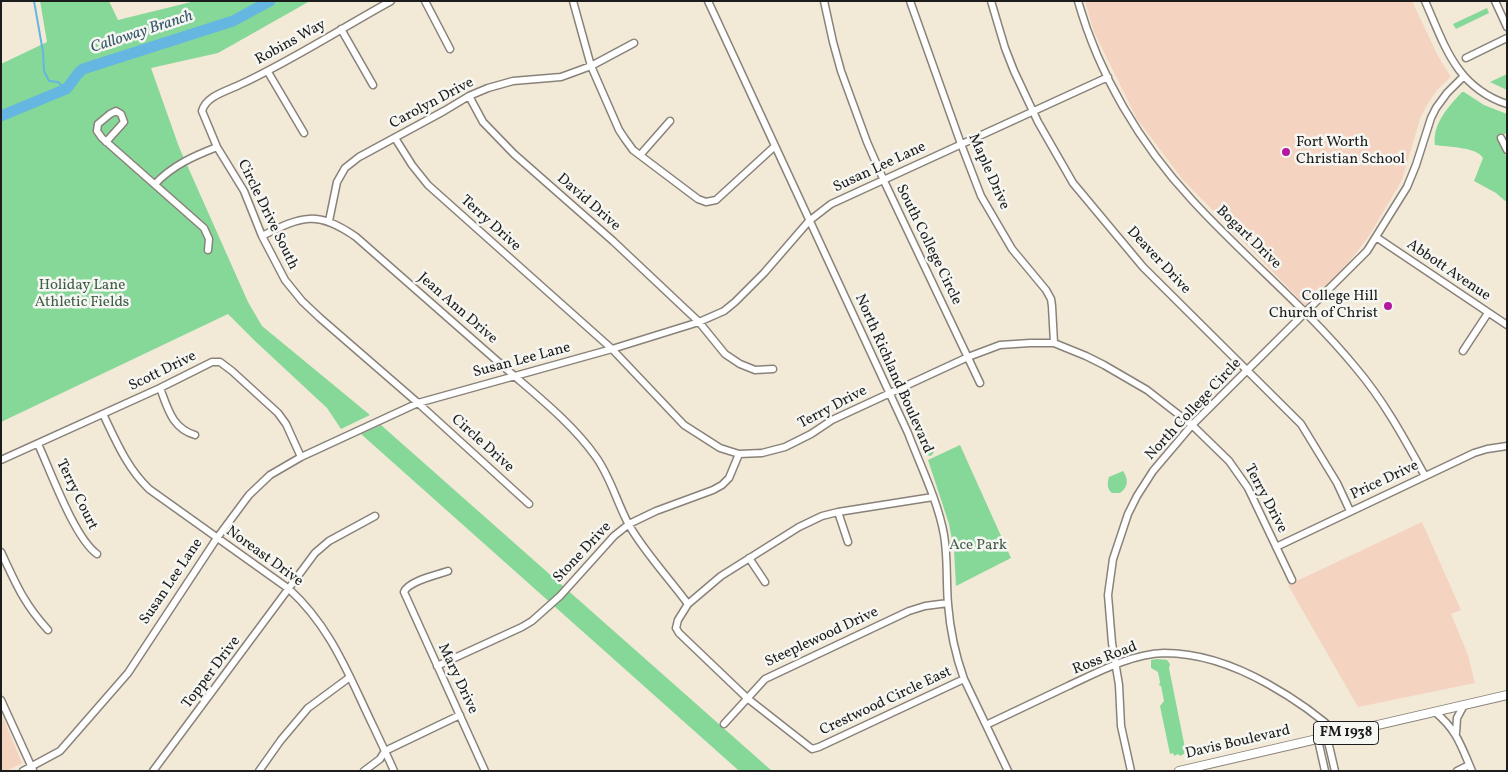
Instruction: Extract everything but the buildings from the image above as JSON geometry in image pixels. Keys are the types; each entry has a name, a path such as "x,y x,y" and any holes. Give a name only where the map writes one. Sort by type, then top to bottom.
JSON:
{"main road":[{"name":"Davis Boulevard","path":"1179,771 1507,695"}],"street":[{"name":"Robins Way","path":"203,106 211,98 268,72 391,1"},
{"path":"425,1 450,49"},
{"path":"573,1 591,66 619,130 633,150 641,154 683,189 706,202 716,200 775,146"},
{"name":"North Richland Boulevard","path":"708,1 888,394 908,433 933,497 944,534 952,643 964,679 1008,771"},
{"name":"South College Circle","path":"824,1 841,71 857,118 884,181 980,383"},
{"name":"Maple Drive","path":"910,1 981,196 1012,249 1046,290 1050,299 1054,343"},
{"name":"Deaver Drive","path":"990,1 1005,48 1034,112 1073,183 1143,267 1301,424 1336,483 1350,511"},
{"name":"Bogart Drive","path":"1078,1 1091,41 1108,77 1132,122 1165,169 1192,201 1307,313 1355,367 1381,400 1425,476"},
{"path":"1425,1 1448,52 1463,77 1492,98 1507,104"},
{"path":"1495,1 1507,27"},
{"path":"341,29 373,85"},
{"path":"1466,58 1507,38"},
{"name":"Carolyn Drive","path":"330,221 337,182 345,168 359,157 469,96 488,88 513,81 561,77 591,66 634,43"},
{"path":"268,72 304,133"},
{"name":"Susan Lee Lane","path":"23,771 32,769 60,751 128,672 217,538 257,487 270,475 300,457 418,403 612,349 699,322 724,310 735,302 764,273 809,221 832,204 1108,77"},
{"name":"North College Circle","path":"1131,771 1121,726 1119,685 1115,665 1108,595 1113,559 1121,531 1137,496 1153,471 1192,426 1367,251 1407,187 1436,108 1447,93 1463,77"},
{"name":"David Drive","path":"469,96 483,122 514,154 613,241 699,322 726,354 740,364 755,370 773,369"},
{"name":"Circle Drive South","path":"203,106 202,110 217,147 244,192 262,236 285,280 302,301 418,403"},
{"path":"106,142 124,122 121,114 116,111 98,124 97,131 106,142 204,228 209,239 208,250"},
{"path":"641,154 670,121"},
{"name":"Terry Drive","path":"395,138 412,165 428,185 612,349 684,425 720,448 739,454 762,453 785,447 811,434 832,420 968,357 1000,345 1054,343 1104,364 1147,390 1192,426 1234,467 1248,488 1292,580"},
{"path":"1501,138 1507,150"},
{"path":"154,184 169,170 189,158 217,147"},
{"name":"Jean Ann Drive","path":"262,236 292,222 320,219 339,225 356,237 567,423 596,456 604,469 629,524 688,604"},
{"name":"Abbott Avenue","path":"1376,237 1507,326"},
{"path":"1463,351 1488,313"},
{"name":"Scott Drive","path":"1,460 160,388 212,362 220,362 232,371 278,413 286,424 300,457"},
{"path":"160,388 175,422 186,433 195,435"},
{"name":"Circle Drive","path":"418,403 529,504"},
{"name":"Noreast Drive","path":"103,414 124,459 138,479 289,589 319,621 339,654 394,771"},
{"name":"Terry Court","path":"38,444 78,534 97,554"},
{"name":"Price Drive","path":"1276,546 1474,453 1487,448 1507,446"},
{"name":"Stone Drive","path":"437,666 532,621 560,596 603,546 629,524 656,511 722,485 729,478 739,454"},
{"path":"747,698 679,633 676,625 688,604 721,576 799,527 822,516 933,497"},
{"path":"838,512 848,542"},
{"name":"Topper Drive","path":"154,771 320,547 375,516"},
{"path":"1,552 25,603 48,630"},
{"path":"749,558 765,582"},
{"name":"Mary Drive","path":"448,571 411,584 405,588 404,592 486,771"},
{"name":"Steeplewood Drive","path":"724,724 765,679 909,611 925,606 948,603"},
{"name":"Ross Road","path":"986,725 1115,665 1140,657 1163,653 1210,658 1247,672 1296,700 1339,735"},
{"path":"259,771 281,740 308,708 350,677"},
{"name":"Crestwood Circle East","path":"747,698 812,749 964,679"},
{"path":"1,700 32,769"},
{"path":"1456,733 1457,718 1464,705"},
{"path":"1435,712 1456,733 1471,768 1457,771"},
{"path":"364,771 380,759 385,751 460,715"},
{"path":"1327,737 1335,771"},
{"path":"1318,740 1325,771"}],"shaded area":[{"name":"Fort Worth Christian School","path":"1085,1 1412,1 1438,56 1451,77 1437,90 1427,105 1420,119 1402,180 1369,236 1350,261 1307,307 1183,180 1137,119 1094,32"},
{"path":"1422,522 1461,610 1451,614 1468,655 1475,683 1358,707 1288,585"},
{"path":"1,713 22,763 6,771 1,771"}],"green space":[{"name":"Holiday Lane Athletic Fields","path":"40,1 109,1 118,20 195,1 310,1 218,53 151,68 179,147 248,302 262,326 370,415 341,429 327,408 228,314 1,422 1,64 47,42"},
{"path":"1487,8 1489,13 1456,29 1453,24"},
{"path":"1507,74 1507,90 1490,82"},
{"path":"1462,92 1484,105 1507,114 1507,133 1497,137 1507,158 1507,200 1505,201 1496,193 1474,181 1483,158 1480,154 1454,147 1435,145 1436,130 1442,116"},
{"path":"381,425 772,771 739,771 361,434"},
{"path":"929,441 934,452 931,456 926,455 922,442"},
{"name":"Ace Park","path":"960,445 1011,558 956,586 954,550 949,524 928,460"},
{"path":"1123,471 1127,480 1125,488 1120,493 1112,493 1108,486 1109,477"},
{"path":"1151,660 1167,660 1170,664 1169,668 1185,748 1184,754 1180,756 1178,754 1174,756 1173,753 1170,754 1160,706 1164,701 1161,686 1159,685 1158,672 1151,668"}],"waterway":[{"path":"34,1 43,52 44,71 49,81 58,82 61,85 61,91"},
{"name":"Calloway Branch","path":"1,116 66,89 83,69 233,21 270,1"}],"place":[{"name":"Fort Worth Christian School","path":"1286,152"},
{"name":"College Hill Church of Christ","path":"1388,306"}]}
